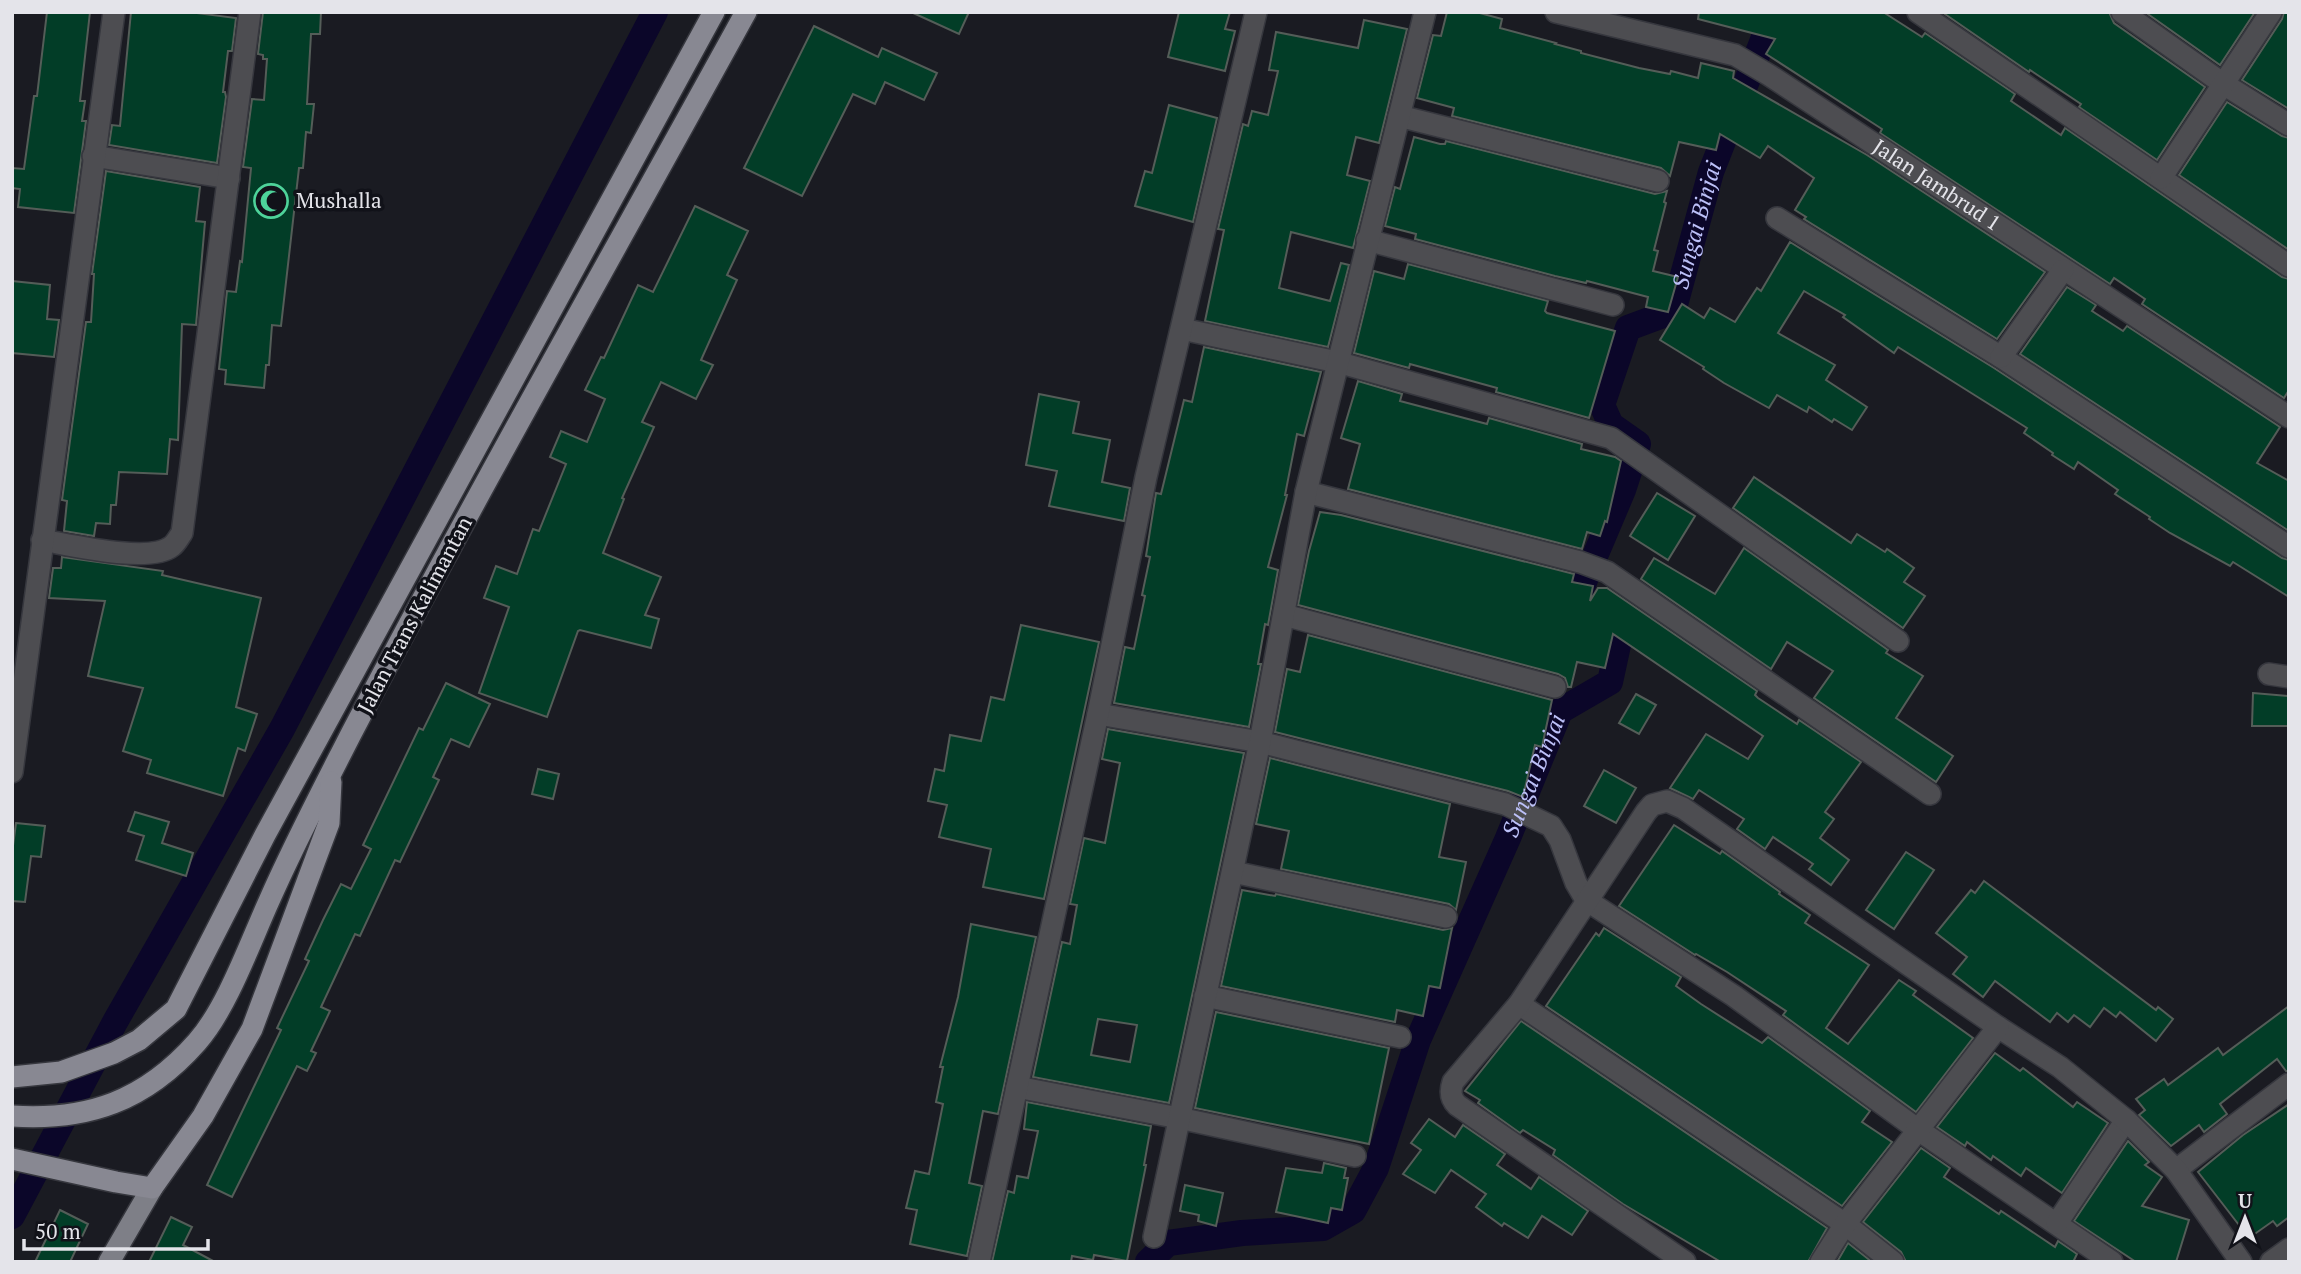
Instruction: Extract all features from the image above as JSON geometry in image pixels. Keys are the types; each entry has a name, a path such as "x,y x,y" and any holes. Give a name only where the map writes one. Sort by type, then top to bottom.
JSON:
{"highway":[{"name":"Jalan Trans Kalimantan","path":"12,1077 61,1072 114,1053 159,1025 176,1009 265,835 714,12"},
{"name":"Jalan Trans Kalimantan","path":"12,1116 46,1118 87,1113 132,1096 161,1076 198,1041 221,1003 289,856 414,613 746,12"},
{"path":"12,1159 152,1188 203,1116 252,1029 329,823 331,773"}],"main road":[{"path":"109,1262 152,1188"}],"street":[{"path":"12,772 114,12"},
{"path":"42,540 135,555 172,547 182,533 250,12"},
{"path":"979,1262 1098,714 1146,477 1256,12"},
{"path":"1154,1237 1260,742 1306,492 1425,12"},
{"name":"Jalan Jambrud 1","path":"1556,12 1735,55 2289,417"},
{"path":"1918,12 2289,266"},
{"path":"2122,12 2222,83 2289,125"},
{"path":"2161,178 2271,12"},
{"path":"1399,116 1658,181"},
{"path":"93,156 229,178"},
{"path":"1777,218 2001,357 2289,547"},
{"path":"1367,240 1613,305"},
{"path":"2001,357 2063,270"},
{"path":"1182,329 1337,362 1611,438 1898,641"},
{"path":"1306,492 1580,562 1607,572 1930,794"},
{"path":"1284,615 1555,687"},
{"path":"1098,714 1260,742 1505,804 1551,826 1560,840 1576,883 1586,900 1734,996 1917,1129 2112,1262"},
{"path":"1685,1262 1452,1100 1453,1082 1519,1004 1646,812 1652,805 1667,801 1683,808 1998,1027 2060,1067 2126,1119 2176,1170 2241,1262"},
{"path":"1233,872 1446,917"},
{"path":"1205,996 1400,1037"},
{"path":"1519,1004 1845,1224 1893,1262"},
{"path":"1821,1262 1845,1224 1998,1027"},
{"path":"2176,1170 2289,1084"},
{"path":"1017,1087 1356,1156"},
{"path":"2057,1223 2126,1119"},
{"path":"2271,1262 2289,1249"}],"building":[{"path":"47,12 90,12 80,101 85,101 82,121 86,121 74,213 18,207 20,189 12,188 12,168 24,169 34,96 37,96"},
{"path":"131,12 189,12 236,18 232,51 228,51 223,92 226,97 217,163 109,145 112,125 120,126"},
{"path":"263,12 321,12 320,34 311,34 307,104 314,104 311,133 306,132 303,168 299,168 281,326 272,325 264,388 225,384 226,370 219,369 227,291 236,292 240,261 242,262 251,168 243,167 252,99 264,100 267,59 258,54"},
{"path":"911,12 969,12 959,34"},
{"path":"1179,12 1230,12 1225,29 1235,31 1225,71 1168,57"},
{"path":"1447,12 1476,12 1502,19 1500,28 1639,68 1670,74 1671,71 1698,78 1701,63 1734,71 1733,78 1867,155 2045,272 1997,339 1804,219 1806,217 1795,210 1814,178 1768,146 1760,158 1720,134 1716,150 1679,142 1670,176 1661,168 1452,116 1454,108 1417,98 1433,35 1441,36"},
{"path":"1699,12 1883,12 1922,37 1925,33 2015,94 2011,101 2061,135 2065,128 2282,277 2289,279 2289,390 2284,398 2142,304 2145,299 2114,278 2110,284 1880,133 1882,129 1766,54 1775,39 1698,19"},
{"path":"1942,12 2109,12 2114,23 2205,87 2157,160 2079,107 2081,104"},
{"path":"2145,12 2255,12 2220,65"},
{"path":"2284,12 2289,12 2289,109 2242,80"},
{"path":"1364,20 1407,29 1379,143 1356,137 1347,175 1370,181 1353,248 1291,232 1279,288 1330,301 1341,263 1349,265 1328,347 1205,321 1224,230 1218,229 1243,124 1248,126 1252,111 1268,115 1278,71 1269,70 1276,32 1358,48"},
{"path":"814,26 878,57 882,48 937,73 924,100 885,82 875,104 853,94 802,196 744,168"},
{"path":"2227,102 2289,138 2289,250 2179,175"},
{"path":"1169,105 1217,118 1193,222 1135,206 1145,171 1152,173"},
{"path":"1414,137 1440,144 1445,144 1446,141 1655,194 1667,191 1654,250 1658,251 1653,271 1678,277 1668,312 1646,307 1648,297 1415,239 1416,234 1385,226 1395,187 1400,189"},
{"path":"106,171 200,187 196,221 205,222 196,325 182,324 178,440 170,439 167,474 119,472 116,505 111,505 110,524 96,523 94,536 64,531 67,501 62,500 86,322 91,322 92,274"},
{"path":"695,206 748,231 727,275 737,280 701,360 713,365 696,399 661,382 642,422 654,427 622,498 624,499 603,553 661,577 645,615 659,619 651,648 578,631 547,717 479,693 509,607 484,598 496,566 517,574 533,529 539,531 566,464 550,457 561,431 587,442 605,399 585,390 601,357 604,358 638,285 653,292"},
{"path":"1790,242 1994,368 2282,558 2289,560 2289,597 2233,562 2230,566 2170,533 2115,494 2118,490 2078,462 2074,469 2052,455 2053,453 2024,433 2027,428 1898,347 1894,353 1843,317 1845,315 1804,291 1778,333 1835,365 1826,380 1867,407 1852,430 1834,419 1832,422 1809,407 1807,412 1777,395 1769,408 1724,383 1703,369 1704,367 1660,340 1682,304 1704,318 1710,308 1735,322 1757,288 1761,291"},
{"path":"1408,264 1548,301 1545,311 1547,313 1615,331 1589,418 1496,392 1497,388 1410,364 1409,368 1354,353 1374,271 1404,279"},
{"path":"12,281 50,285 47,319 59,320 54,357 12,353"},
{"path":"2067,287 2096,305 2092,311 2123,331 2127,326 2280,427 2257,463 2289,481 2289,531 2020,354"},
{"path":"1204,347 1321,372 1304,436 1297,434 1287,495 1268,567 1278,570 1268,625 1265,624 1258,664 1261,664 1249,727 1114,703 1125,647 1134,649 1145,596 1142,595 1150,557 1146,556 1156,493 1161,494 1184,400 1192,402"},
{"path":"1358,381 1402,394 1400,401 1487,424 1489,418 1582,444 1581,449 1615,457 1621,461 1607,522 1605,521 1600,536 1587,532 1582,549 1348,489 1360,444 1341,438"},
{"path":"1039,394 1079,402 1073,433 1110,440 1102,482 1130,488 1124,521 1049,506 1057,471 1026,465"},
{"path":"1754,477 1851,543 1857,534 1885,552 1887,549 1914,568 1904,582 1925,596 1903,628 1733,508"},
{"path":"1657,493 1695,516 1668,560 1630,536"},
{"path":"1320,512 1574,574 1572,582 1593,586 1590,601 1598,588 1607,588 1757,691 1755,695 1758,698 1797,724 1799,720 1861,762 1825,812 1834,819 1820,838 1849,860 1831,885 1809,869 1813,864 1773,837 1765,849 1737,829 1744,819 1699,790 1693,799 1670,788 1706,734 1748,759 1763,736 1613,634 1605,668 1577,662 1571,687 1568,687 1565,678 1558,674 1298,605"},
{"path":"1744,548 1888,650 1886,653 1923,676 1896,718 1953,756 1936,782 1814,698 1833,671 1787,642 1771,669 1641,579 1654,558 1715,594"},
{"path":"62,557 163,571 162,575 261,598 236,707 257,714 245,751 238,748 223,796 147,773 151,760 123,751 143,688 88,676 105,601 49,598 53,568 61,568"},
{"path":"1021,625 1099,642 1044,899 983,887 991,849 939,837 947,805 928,801 935,769 944,771 950,735 981,741 991,697 1004,700"},
{"path":"1308,635 1552,700 1542,747 1535,745 1523,797 1275,732 1287,669 1300,672"},
{"path":"446,683 490,704 469,747 451,739 433,777 439,780 400,862 395,860 360,936 355,934 321,1007 330,1011 311,1051 316,1053 307,1071 297,1066 232,1197 207,1185 281,1030 277,1028 309,961 305,959 323,920 341,884 351,889 371,849 363,845 419,728 423,730"},
{"path":"2253,693 2289,696 2289,726 2252,726"},
{"path":"1636,694 1656,705 1639,734 1619,723"},
{"path":"1108,729 1244,753 1169,1103 1033,1077 1062,942 1070,944 1077,905 1070,904 1084,838 1105,843 1120,763 1102,759","holes":["1098,1019 1137,1025 1130,1062 1091,1055"]},
{"path":"1270,758 1450,804 1439,857 1466,862 1456,910 1449,904 1281,869 1289,831 1256,824"},
{"path":"538,769 559,774 553,799 532,794"},
{"path":"1604,770 1636,788 1616,823 1584,806"},
{"path":"135,812 169,822 162,843 193,853 186,876 136,860 144,836 128,831"},
{"path":"16,823 45,826 41,857 31,856 25,902 12,901 12,853"},
{"path":"1674,825 1720,854 1722,851 1780,892 1779,894 1810,915 1805,923 1869,965 1826,1028 1848,1044 1899,980 1916,991 1913,995 1973,1038 1916,1112 1783,1015 1786,1011 1619,906"},
{"path":"1906,852 1934,870 1894,929 1866,910"},
{"path":"1984,881 2156,1010 2158,1007 2173,1019 2156,1041 2120,1012 2116,1017 2104,1008 2090,1027 2074,1015 2068,1022 2057,1013 2050,1022 1995,981 1983,997 1953,974 1967,957 1936,933 1971,890 1975,893"},
{"path":"1242,890 1275,896 1276,894 1443,930 1452,928 1440,988 1429,986 1423,1016 1397,1010 1395,1022 1221,986"},
{"path":"971,924 1036,937 998,1114 983,1111 969,1183 982,1186 967,1256 910,1244 917,1210 906,1208 915,1171 929,1174 943,1104 936,1102 943,1067 940,1067 958,997"},
{"path":"1604,928 1681,977 1676,986 1701,1004 1762,1043 1768,1037 1870,1111 1862,1122 1892,1142 1842,1206 1546,1006 1596,933 1599,936"},
{"path":"2289,1006 2289,1071 2286,1071 2277,1059 2220,1104 2227,1114 2204,1132 2199,1125 2171,1146 2139,1115 2145,1110 2136,1099 2164,1079 2168,1085 2218,1048 2223,1055"},
{"path":"1216,1012 1389,1048 1369,1144 1195,1108"},
{"path":"1521,1021 1827,1228 1808,1262 1721,1262 1623,1204 1553,1155 1555,1150 1523,1130 1520,1133 1478,1103 1480,1100 1465,1091"},
{"path":"1995,1053 2020,1071 2023,1068 2073,1107 2077,1102 2108,1123 2062,1193 2026,1168 2021,1176 1993,1156 1991,1160 1967,1142 1965,1146 1937,1127"},
{"path":"1027,1102 1151,1126 1127,1261 1094,1255 1093,1260 1072,1256 1071,1262 992,1262 1008,1191 1014,1193 1017,1176 1028,1178 1038,1131 1024,1129"},
{"path":"2289,1104 2289,1217 2277,1226 2273,1221 2249,1238 2198,1172 2243,1135"},
{"path":"1429,1119 1455,1137 1463,1125 1505,1154 1497,1165 1531,1189 1539,1177 1588,1211 1572,1235 1542,1216 1528,1238 1504,1223 1502,1226 1476,1207 1486,1194 1451,1170 1435,1193 1403,1174 1421,1150 1411,1143"},
{"path":"2128,1141 2149,1162 2145,1165 2162,1177 2142,1206 2189,1220 2176,1262 2136,1262 2074,1221"},
{"path":"1921,1148 1950,1168 1944,1177 2055,1247 2058,1241 2077,1254 2074,1260 2076,1262 1906,1262 1901,1252 1863,1222"},
{"path":"1324,1163 1346,1168 1344,1178 1348,1178 1342,1210 1331,1208 1328,1223 1276,1212 1286,1168 1322,1173"},
{"path":"1185,1185 1223,1193 1216,1226 1198,1221 1199,1215 1180,1211"},
{"path":"60,1210 88,1224 70,1262 35,1262"},
{"path":"171,1217 192,1227 183,1245 215,1262 149,1262"},
{"path":"1848,1243 1872,1262 1837,1262"}],"waterway":[{"path":"12,1216 115,1022 282,729 655,12"},
{"name":"Sungai Binjai","path":"1148,1262 1168,1243 1242,1233 1323,1228 1353,1211 1376,1168 1418,1040 1508,838 1560,711 1610,682 1618,645 1578,616 1576,601 1623,490 1638,444 1611,425 1602,405 1628,328 1663,315 1676,301 1711,172 1774,12"}],"place":[{"name":"Mushalla","path":"271,201"}]}
